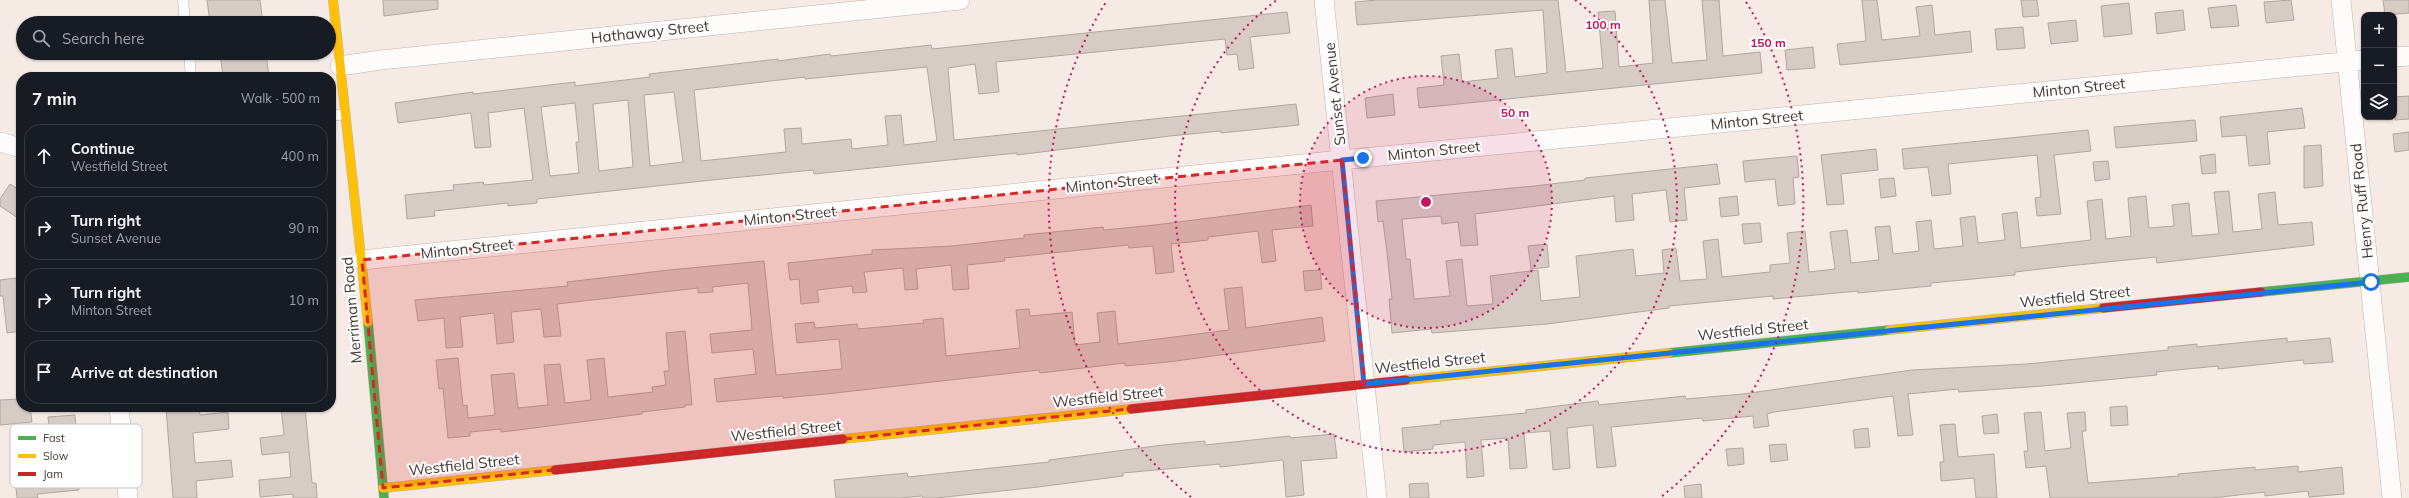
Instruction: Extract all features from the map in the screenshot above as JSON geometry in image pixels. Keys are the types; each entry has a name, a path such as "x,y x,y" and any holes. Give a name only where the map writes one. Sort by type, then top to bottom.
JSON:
{"street":[{"name":"Merriman Road","path":"333,0 335,16"},
{"name":"Hathaway Street","path":"340,66 397,58 960,0"},
{"name":"Sunset Avenue","path":"1324,0 1377,498"},
{"name":"Henry Ruff Road","path":"2341,0 2356,61 2371,282 2392,498"},
{"name":"Merriman Road","path":"336,28 362,260 384,498"},
{"path":"2397,57 2409,56"},
{"name":"Minton Street","path":"362,260 1342,160 2356,61"},
{"path":"0,142 16,147"},
{"name":"Westfield Street","path":"383,488 1364,384 2409,277"},
{"path":"119,412 121,424"},
{"path":"127,488 128,498"}],"lane":[{"path":"183,0 184,16"},
{"path":"190,60 191,72"},
{"path":"336,115 345,114"}],"highlighted area":[{"path":"1342,160 1365,384 383,488 362,260"}],"building":[{"path":"207,0 260,0 262,16 209,16"},
{"path":"383,0 438,0 438,9 384,16"},
{"path":"1377,0 1558,0 1566,72 1603,68 1598,12 1615,11 1619,67 1653,63 1649,0 1665,0 1672,63 1707,60 1702,0 1719,0 1723,56 1760,52 1762,73 1419,108 1417,88 1444,85 1441,56 1459,54 1462,82 1498,78 1495,50 1512,48 1515,77 1547,73 1543,10 1357,25 1355,2"},
{"path":"1862,0 1877,0 1882,40 1920,36 1916,7 1932,5 1935,35 1970,31 1972,52 1840,65 1837,44 1866,41"},
{"path":"2021,0 2037,0 2039,16 2023,17"},
{"path":"2291,0 2294,20 2266,23 2264,2"},
{"path":"2383,0 2409,0 2409,13 2397,14 2397,12 2385,12"},
{"path":"2129,3 2132,34 2104,37 2101,6"},
{"path":"2236,5 2239,26 2211,28 2208,8"},
{"path":"2183,10 2185,30 2157,34 2155,13"},
{"path":"1287,12 1290,33 1250,37 1254,68 1239,70 1237,54 1227,55 1225,39 996,62 999,92 979,94 975,64 948,68 954,140 1296,104 1299,125 1221,133 1220,131 1170,136 1017,155 1017,153 814,174 813,170 712,180 537,199 537,203 508,206 508,203 434,211 435,216 407,219 405,195 454,190 453,185 483,182 484,185 533,180 524,108 488,113 491,147 475,148 471,113 398,123 395,103 473,92 473,94 575,82 575,86 650,77 649,74 778,59 778,61 830,54 831,56 931,45 932,49","holes":["927,67 937,141 904,145 901,115 885,116 888,145 852,149 851,139 802,144 801,128 784,129 786,152 701,161 694,90 805,77 805,79","674,92 683,162 650,166 644,95","628,100 633,167 599,171 593,104","575,103 579,142 576,142 579,173 550,176 541,107"]},
{"path":"2076,20 2078,41 2051,44 2048,23"},
{"path":"2023,27 2025,48 1997,50 1995,29"},
{"path":"1813,47 1815,68 1787,70 1785,50"},
{"path":"221,60 267,60 268,72 222,72"},
{"path":"1393,94 1395,115 1367,118 1365,98"},
{"path":"2409,96 2409,119 2397,120 2397,97"},
{"path":"2302,108 2305,128 2267,132 2270,164 2249,166 2246,135 2222,137 2220,117"},
{"path":"2195,120 2197,141 2116,148 2114,127"},
{"path":"2088,130 2091,151 2054,155 2061,214 2037,216 2035,198 2041,197 2037,155 1948,164 1951,194 1932,196 1928,167 1904,169 1902,149"},
{"path":"2409,132 2409,150 2395,152 2393,134"},
{"path":"2321,145 2323,186 2304,188 2304,146"},
{"path":"1876,149 1878,170 1841,174 1844,204 1827,205 1821,155"},
{"path":"2215,154 2216,173 2202,174 2200,156"},
{"path":"1797,156 1799,177 1793,178 1795,204 1778,206 1775,179 1745,182 1743,161"},
{"path":"2108,161 2110,179 2095,181 2093,162"},
{"path":"1717,164 1720,184 1684,188 1687,220 1670,222 1666,190 1632,194 1634,220 1616,222 1614,196 1475,214 1478,245 1461,246 1458,222 1442,224 1441,216 1402,219 1406,259 1410,259 1414,299 1450,296 1446,261 1462,259 1467,306 1493,304 1490,276 1538,270 1541,301 1580,297 1576,256 1633,249 1636,276 1664,273 1662,250 1676,248 1680,281 1707,279 1703,241 1718,239 1722,277 1770,272 1770,265 1790,263 1787,233 1805,231 1809,272 1835,269 1830,232 1847,230 1851,263 1879,260 1875,227 1890,226 1893,254 1919,251 1916,222 1931,220 1934,249 1963,246 1960,218 1975,216 1978,243 2005,240 2002,214 2017,212 2021,248 2091,240 2087,201 2102,199 2106,239 2131,236 2128,198 2146,196 2149,228 2174,226 2172,205 2189,203 2192,236 2219,234 2214,192 2229,191 2233,232 2262,229 2258,194 2275,192 2278,225 2312,222 2314,245 2157,263 2156,257 2058,267 2015,272 2015,275 1931,283 1931,286 1858,293 1858,291 1773,299 1773,296 1669,306 1669,308 1547,324 1432,333 1431,329 1392,333 1389,299 1392,299 1387,253 1383,221 1378,222 1376,201 1534,186 1585,180 1585,178"},
{"path":"1894,178 1896,196 1881,198 1879,179"},
{"path":"10,184 16,188 16,217 0,206 0,199"},
{"path":"1737,196 1739,215 1721,217 1719,198"},
{"path":"1311,205 1313,226 1272,230 1276,261 1262,263 1258,231 1208,237 1208,240 1171,244 1174,272 1156,274 1153,246 1129,248 1128,245 1004,258 1005,261 967,265 969,289 953,290 951,265 916,269 918,289 905,290 903,268 864,272 867,292 853,293 852,286 817,290 819,302 801,304 799,279 790,280 788,263 872,254 872,250 952,246 1024,238 1024,235 1103,227 1104,230 1155,225"},
{"path":"1760,223 1762,242 1744,244 1742,224"},
{"path":"1547,244 1549,267 1531,269 1528,246"},
{"path":"764,261 776,375 842,369 839,339 797,343 795,324 814,322 815,328 857,324 858,329 924,323 923,320 943,318 946,356 1020,348 1016,310 1029,309 1030,316 1072,312 1075,345 1100,342 1097,313 1115,311 1118,344 1229,330 1224,289 1242,287 1246,328 1322,317 1325,341 1168,362 1125,366 1125,363 1040,373 1039,370 826,394 717,402 714,379 756,374 753,349 712,353 710,334 752,330 748,283 712,287 713,292 698,293 698,288 557,304 561,336 544,337 541,309 511,312 514,342 497,344 494,313 460,317 463,347 446,348 444,318 418,321 415,300 568,286 567,282"},
{"path":"1320,270 1322,289 1305,291 1303,271"},
{"path":"16,278 16,332 7,333 3,296 0,296 0,280"},
{"path":"685,331 692,405 642,412 642,414 518,430 501,432 501,429 470,432 470,436 448,438 443,388 439,389 436,360 458,358 463,406 467,405 468,418 495,415 491,375 514,373 518,408 548,405 544,365 560,364 565,403 591,400 587,360 604,358 608,397 653,392 652,387 666,385 664,371 669,371 666,333"},
{"path":"2287,338 2287,342 2330,338 2333,362 2304,364 2303,360 2218,369 2218,366 2156,372 2157,375 2043,386 1959,392 1958,389 1908,394 1913,435 1898,436 1893,396 1774,412 1767,414 1769,426 1754,428 1753,416 1703,421 1702,418 1611,427 1616,466 1597,468 1593,425 1567,428 1570,468 1553,470 1550,431 1524,433 1527,468 1510,469 1508,438 1481,440 1484,476 1467,478 1465,442 1433,445 1433,449 1404,452 1402,428 1441,424 1440,421 1526,413 1526,410 1598,401 1599,405 1685,396 1686,399 1743,394 1912,370 2027,364 2168,350 2168,347 2197,344 2197,347"},
{"path":"16,399 16,412 31,412 32,422 0,425 0,400"},
{"path":"2127,406 2128,425 2111,426 2110,407"},
{"path":"166,412 200,412 200,415 228,412 229,429 193,433 195,463 231,460 233,477 196,481 197,498 173,498"},
{"path":"282,412 305,412 312,483 316,483 317,498 293,498 293,494 260,497 259,480 291,477 289,452 262,455 260,438 284,435"},
{"path":"2041,412 2045,451 2071,448 2067,413 2085,412 2086,431 2082,431 2088,483 2179,476 2178,474 2255,467 2255,470 2298,466 2298,472 2342,467 2344,494 2309,497 2308,491 2265,496 2265,492 2212,498 2050,498 2046,466 2026,468 2024,451 2028,451 2024,413"},
{"path":"1997,414 1999,433 1984,434 1982,416"},
{"path":"75,415 75,424 49,424 48,417"},
{"path":"1955,424 1958,457 1994,454 1997,498 1976,498 1974,478 1941,481 1940,462 1944,462 1940,425"},
{"path":"1868,428 1870,447 1855,448 1853,430"},
{"path":"1334,434 1337,458 1301,461 1304,495 1286,497 1283,460 1220,467 1220,464 1123,473 1123,476 936,498 923,498 922,496 900,498 836,498 834,480 907,473 908,477 1049,462 1049,460 1205,441 1205,445 1290,436 1290,438"},
{"path":"1786,444 1788,460 1771,462 1769,445"},
{"path":"1743,448 1744,464 1728,466 1726,449"},
{"path":"1428,483 1429,498 1410,498 1409,484"},
{"path":"1701,484 1702,498 1685,498 1684,486"},
{"path":"16,488 79,488 79,490 37,494 38,498 17,498"}],"traffic: fast":[{"path":"2261,292 2409,277"},
{"path":"368,322 384,498"},
{"path":"1669,353 1889,330"}],"traffic: slow":[{"path":"333,0 335,16"},
{"path":"336,28 368,322"},
{"path":"1889,330 2103,308"},
{"path":"1406,380 1669,353"},
{"path":"843,439 1131,409"},
{"path":"383,488 555,470"}],"traffic: jam":[{"path":"2103,308 2261,292"},
{"path":"1131,409 1406,380"},
{"path":"555,470 843,439"}],"route":[{"path":"1363,158 1342,160 1364,384 2371,282"}]}
